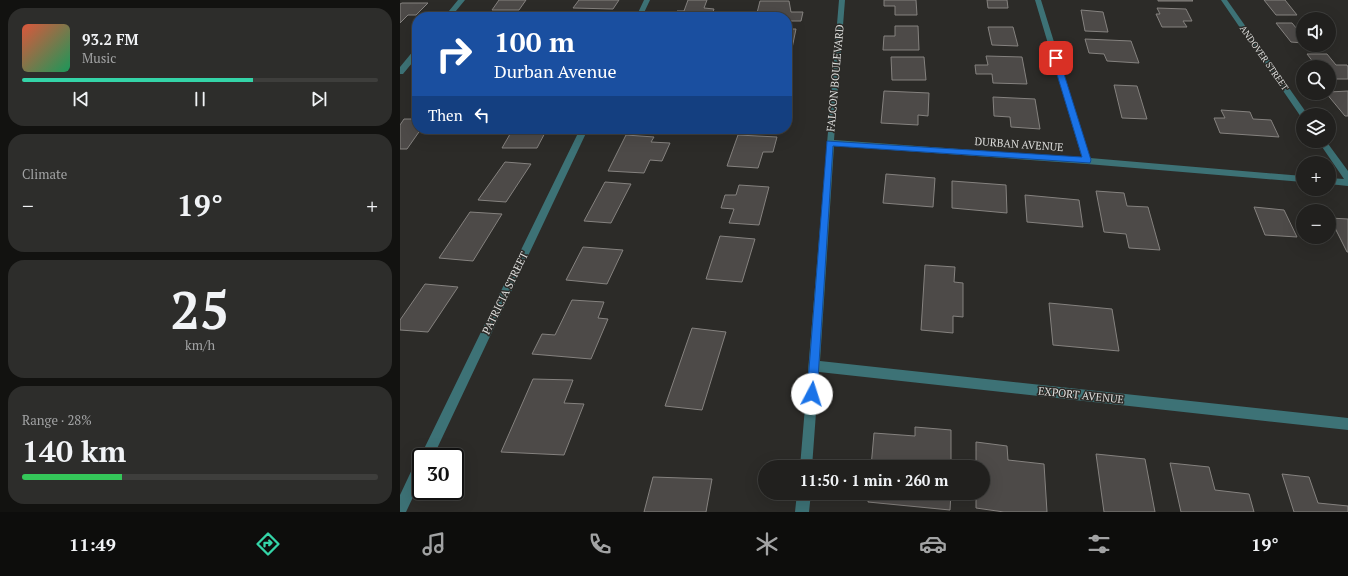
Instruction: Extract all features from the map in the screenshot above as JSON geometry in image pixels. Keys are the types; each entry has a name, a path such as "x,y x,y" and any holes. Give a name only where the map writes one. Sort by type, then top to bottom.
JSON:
{"street":[{"path":"452,12 462,0"},
{"path":"641,12 647,0"},
{"name":"FALCON BOULEVARD","path":"807,460 842,0"},
{"path":"1038,0 1087,160"},
{"name":"ANDOVER STREET","path":"1224,0 1299,108"},
{"path":"400,72 412,58"},
{"name":"PATRICIA STREET","path":"430,448 582,134"},
{"name":"DURBAN AVENUE","path":"830,143 1087,160 1296,178"},
{"path":"1327,148 1348,178"},
{"path":"1336,182 1348,183"},
{"name":"EXPORT AVENUE","path":"814,366 1348,424"},
{"path":"400,510 412,485"},
{"path":"802,512 803,500"}],"building":[{"path":"499,0 526,0 519,10 492,10"},
{"path":"579,0 619,0 613,9 573,8"},
{"path":"688,0 707,0 704,8 714,9 713,12 676,12 684,11"},
{"path":"884,0 916,0 917,15 895,15 895,6 884,6"},
{"path":"987,0 1007,0 1008,8 988,8"},
{"path":"1192,0 1193,1 1158,1"},
{"path":"1264,0 1285,0 1296,14 1296,15 1276,15"},
{"path":"760,1 789,1 791,12 757,12"},
{"path":"428,3 419,12 412,12 412,15 408,15 400,23 400,4"},
{"path":"1157,8 1186,9 1192,21 1183,21 1187,27 1162,27 1156,14 1160,14"},
{"path":"1081,10 1103,12 1108,32 1085,31"},
{"path":"792,12 803,12 801,21 792,21"},
{"path":"1276,23 1292,23 1296,28 1296,42 1291,42"},
{"path":"895,26 918,26 919,50 883,50 884,36 895,36"},
{"path":"988,27 1013,27 1018,46 992,45"},
{"path":"792,29 796,29 792,48"},
{"path":"1085,39 1131,41 1139,63 1107,61 1104,54 1089,53"},
{"path":"1307,54 1327,54 1332,60 1312,60"},
{"path":"986,56 1022,57 1027,84 993,83 992,74 976,74 975,65 988,65"},
{"path":"891,57 924,57 926,80 892,80"},
{"path":"1336,65 1347,65 1348,79 1336,79"},
{"path":"1114,85 1137,86 1147,119 1122,118"},
{"path":"884,91 929,93 928,116 918,115 918,125 881,123"},
{"path":"1348,91 1348,116 1345,116 1332,100 1336,100 1336,92"},
{"path":"993,97 1035,99 1040,129 1011,127 1010,117 994,116"},
{"path":"1221,110 1250,112 1253,119 1271,120 1279,137 1220,133 1214,118 1225,118"},
{"path":"404,119 412,119 412,134 418,134 407,149 400,149 400,125"},
{"path":"510,134 544,134 537,148 502,148"},
{"path":"626,135 654,137 651,142 670,143 662,161 650,160 644,173 608,171"},
{"path":"738,135 777,137 773,152 763,152 758,168 727,166"},
{"path":"505,162 531,164 506,202 478,200"},
{"path":"886,174 935,178 933,207 883,203"},
{"path":"952,181 1006,185 1007,213 952,208"},
{"path":"605,182 631,184 611,223 584,221"},
{"path":"739,185 769,187 759,225 729,223 734,209 721,208 725,195 736,195"},
{"path":"1096,191 1124,193 1127,206 1148,207 1160,250 1129,248 1126,234 1104,232"},
{"path":"1025,195 1079,200 1083,227 1027,222"},
{"path":"1254,207 1284,210 1296,237 1265,235"},
{"path":"470,212 502,214 473,261 439,258"},
{"path":"1336,218 1348,219 1347,252 1336,230"},
{"path":"720,236 755,239 742,282 706,279"},
{"path":"583,247 623,250 607,284 566,280"},
{"path":"925,265 955,267 954,282 963,283 963,317 953,316 953,333 921,330"},
{"path":"425,284 458,287 428,332 400,330 400,320"},
{"path":"572,300 604,302 598,318 608,319 591,359 532,354 542,334 555,335"},
{"path":"1049,303 1112,309 1119,351 1053,345"},
{"path":"692,328 726,332 702,410 665,406"},
{"path":"533,379 573,380 564,403 584,404 564,455 501,452"},
{"path":"915,427 951,430 951,460 872,460 874,433 915,436"},
{"path":"976,442 1007,446 1008,460 1044,464 1047,512 1004,512 976,508 976,500 990,500 990,460 976,460"},
{"path":"1096,454 1145,459 1155,512 1104,512"},
{"path":"1170,463 1209,467 1215,490 1249,494 1254,512 1181,512"},
{"path":"1282,474 1309,477 1318,503 1348,506 1348,512 1294,512"},
{"path":"653,477 712,479 706,512 644,512"},
{"path":"868,500 951,500 950,510 868,502"}],"route":[{"path":"812,394 830,143 1087,160 1056,58"}]}
